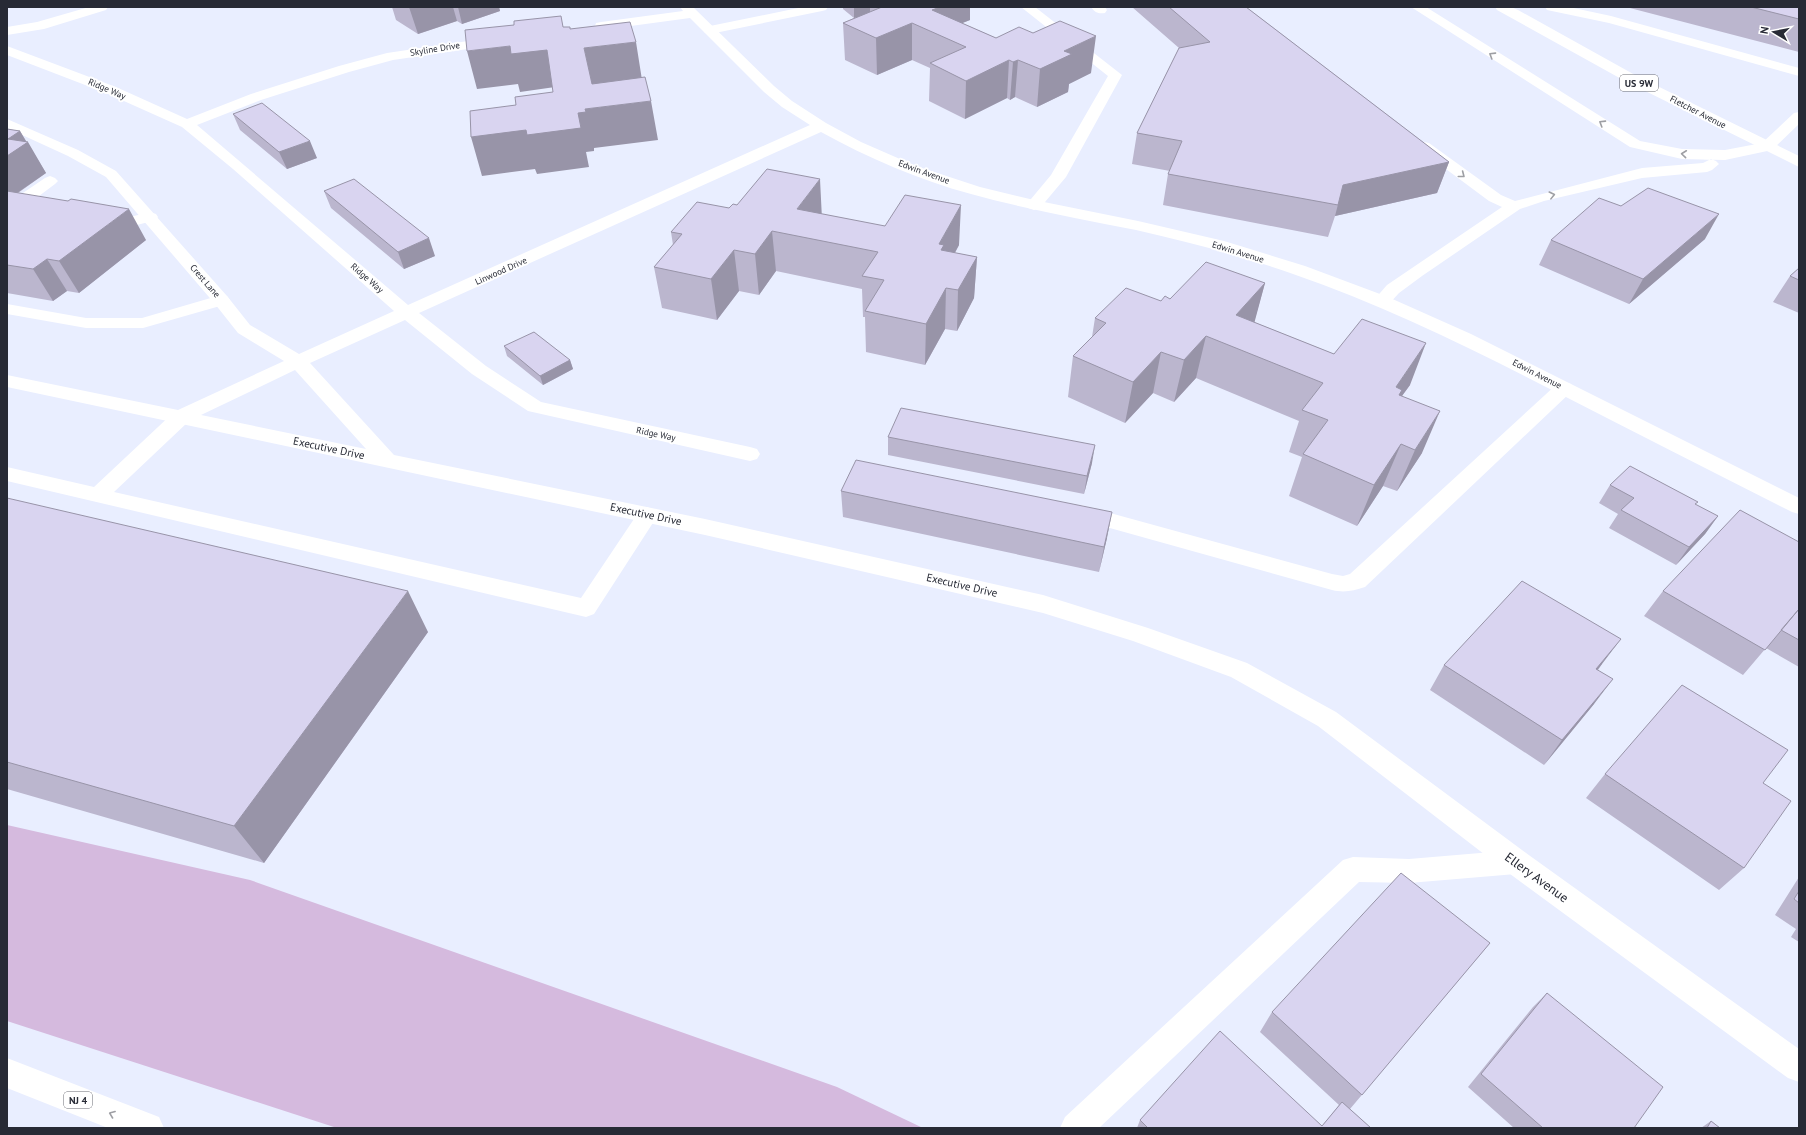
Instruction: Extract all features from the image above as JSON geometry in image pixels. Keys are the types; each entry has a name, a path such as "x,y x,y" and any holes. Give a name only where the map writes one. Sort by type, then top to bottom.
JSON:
{"main road":[{"path":"7,31 39,26 102,7"},
{"path":"710,30 822,7"},
{"path":"1026,7 1115,75 1058,177 1034,205"},
{"path":"1417,7 1635,144 1682,154 1723,155 1767,147 1799,116"},
{"name":"Fletcher Avenue","path":"1501,7 1511,10 1637,81 1799,162"},
{"path":"1551,7 1611,20 1799,72"},
{"path":"585,29 690,10"},
{"name":"Edwin Avenue","path":"690,10 769,89 787,104 821,126 856,145 911,169 974,190 1034,205 1138,226 1218,245 1299,270 1382,301 1465,338 1799,506"},
{"name":"Skyline Drive","path":"187,124 256,97 344,68 392,56 507,39"},
{"name":"Ridge Way","path":"7,50 111,90 187,124 238,166 407,313 479,370 535,407 750,454"},
{"name":"Crest Lane","path":"7,123 66,149 111,174 221,300 244,329 298,362 388,461"},
{"name":"Linwood Drive","path":"98,496 181,417 298,362 821,126"},
{"path":"1415,138 1495,198 1514,206"},
{"path":"1635,144 1641,163 1642,173"},
{"path":"1382,301 1393,289 1416,272 1514,206 1539,198 1642,173 1707,167 1723,155"},
{"path":"47,214 24,210 23,200 50,181"},
{"path":"94,221 118,225 150,218"},
{"path":"7,309 86,323 143,323 221,300"},
{"name":"Executive Drive","path":"7,381 647,515 1043,604 1140,634 1239,670 1273,689"},
{"path":"1065,509 1088,514 1332,582 1343,584 1357,581 1564,388"},
{"path":"7,474 586,608 647,515"},
{"name":"Ellery Avenue","path":"1273,689 1327,720 1516,862 1799,1067"},
{"path":"1076,1128 1353,869 1409,871 1516,862"},
{"name":"NJ 4","path":"7,1073 148,1128"}],"shaded area":[{"path":"7,825 250,880 837,1087 923,1128 337,1128 7,1021"}],"building":[{"path":"882,7 940,7 932,10 996,38 1019,27 1033,33 1060,21 1096,36 1064,51 1072,54 1040,69 1018,60 1013,62 1009,60 966,81 930,63 966,47 912,23 876,38 843,23"},
{"path":"1169,7 1246,7 1449,162 1343,185 1338,205 1168,174 1182,141 1137,133 1179,48 1210,42"},
{"path":"1751,7 1799,7 1799,19"},
{"path":"561,16 563,27 570,27 570,29 630,22 636,42 584,48 592,84 645,77 651,101 585,109 586,112 578,113 581,128 527,135 526,130 471,137 470,111 516,105 515,97 553,92 547,50 511,54 510,46 467,51 465,30 514,25 514,21"},
{"path":"262,103 310,141 279,152 233,114"},
{"path":"7,129 20,131 8,139 28,142 7,156"},
{"path":"767,169 820,179 797,209 885,226 905,195 961,205 939,244 944,245 941,250 977,257 958,290 946,288 926,324 865,311 884,280 862,276 878,252 772,231 755,254 734,250 711,279 654,267 682,234 671,232 697,202 729,208 733,204 737,205"},
{"path":"354,179 429,238 398,252 324,191"},
{"path":"1648,188 1719,214 1643,279 1551,240 1599,198 1621,206"},
{"path":"7,191 68,201 71,199 129,209 59,261 47,259 33,269 7,265"},
{"path":"1206,262 1265,283 1236,315 1334,354 1362,319 1426,343 1396,387 1402,390 1399,395 1440,411 1415,450 1401,444 1374,485 1303,454 1328,420 1302,410 1323,383 1206,336 1184,360 1161,352 1133,382 1073,356 1106,323 1095,318 1126,288 1161,301 1165,296 1170,299"},
{"path":"1799,268 1799,280 1790,276"},
{"path":"534,332 570,360 540,376 504,346"},
{"path":"901,408 1095,445 1087,476 888,437"},
{"path":"856,460 1112,512 1104,547 841,491"},
{"path":"1630,466 1698,502 1695,504 1718,516 1689,547 1621,510 1634,498 1610,485"},
{"path":"7,498 408,591 234,826 7,762"},
{"path":"1740,510 1799,542 1799,609 1765,650 1663,591"},
{"path":"1522,581 1621,639 1596,669 1613,679 1562,740 1444,665"},
{"path":"1799,609 1799,640 1781,630"},
{"path":"1682,685 1788,750 1763,783 1791,801 1744,868 1605,774"},
{"path":"1401,873 1490,943 1362,1095 1272,1012"},
{"path":"1799,891 1799,903 1794,899"},
{"path":"1547,993 1663,1087 1634,1128 1543,1128 1481,1074"},
{"path":"1220,1031 1322,1126 1342,1102 1371,1128 1148,1128 1140,1120"},
{"path":"1711,1121 1720,1128 1707,1128"}]}
